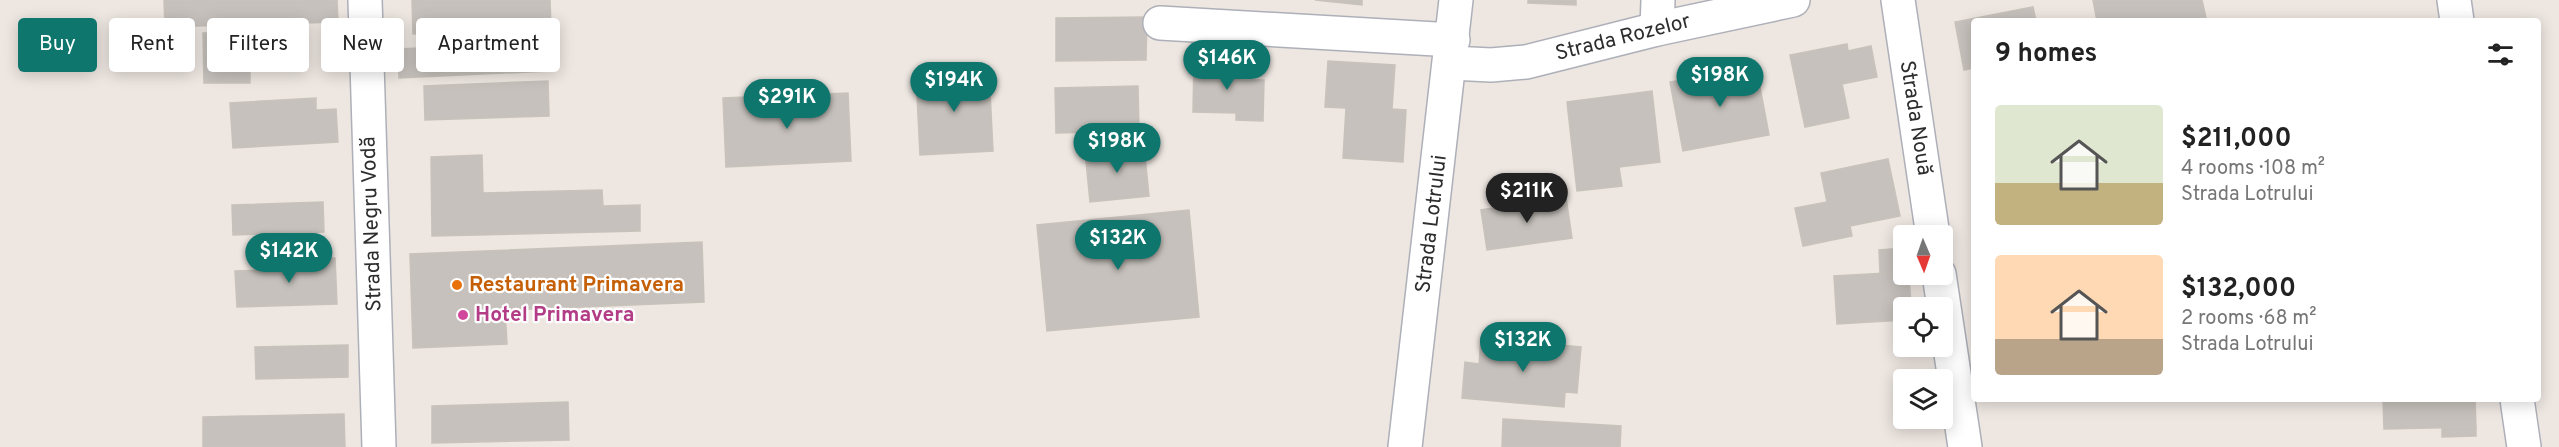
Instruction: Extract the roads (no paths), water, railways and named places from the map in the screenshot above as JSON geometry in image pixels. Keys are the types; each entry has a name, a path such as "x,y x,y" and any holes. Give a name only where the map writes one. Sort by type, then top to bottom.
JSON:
{"street":[{"name":"Strada Negru Vodă","path":"365,0 379,447"},
{"name":"Strada Lotrului","path":"1405,447 1452,51 1456,0"},
{"name":"Strada Rozelor","path":"1161,23 1452,51 1491,65 1526,62 1657,15 1793,0"},
{"name":"Strada Nouă","path":"1898,0 1931,225"},
{"path":"2454,0 2457,18"},
{"path":"1941,285 1965,447"},
{"path":"2517,402 2524,447"}],"place":[{"name":"Restaurant Primavera","path":"457,285"},
{"name":"Hotel Primavera","path":"463,315"}]}
